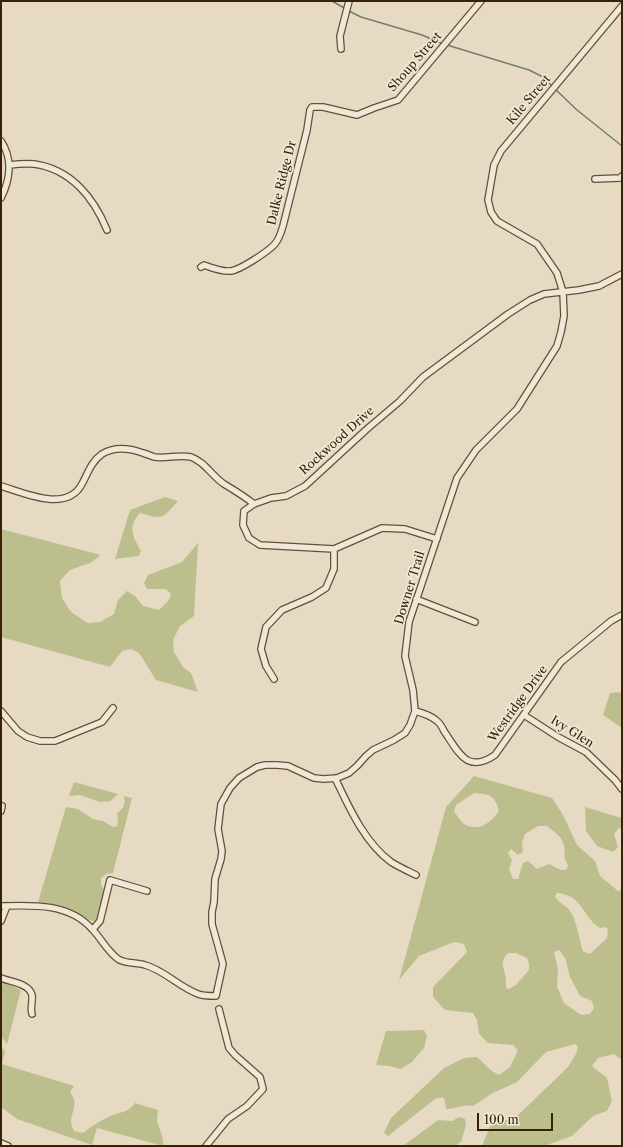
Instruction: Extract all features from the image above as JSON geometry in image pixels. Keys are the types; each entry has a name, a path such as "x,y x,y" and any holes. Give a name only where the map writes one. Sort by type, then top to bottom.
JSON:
{"street":[{"path":"341,49 340,36 348,1"},
{"name":"Shoup Street","path":"328,109 357,115 398,100 481,1"},
{"name":"Kile Street","path":"497,220 491,212 488,200 494,166 501,151 622,6"},
{"name":"Dalke Ridge Dr","path":"201,267 204,265 223,271 233,271 258,257 274,245 280,237 283,226 307,130 310,110 312,107 328,109"},
{"path":"1,141 5,147 9,165 7,187 1,198"},
{"path":"9,165 34,164 51,168 66,176 79,185 91,198 101,214 107,230"},
{"path":"595,179 620,178 622,176"},
{"name":"Downer Trail","path":"92,929 112,954 119,960 145,965 158,970 199,994 216,996 223,964 213,928 212,912 215,879 222,851 218,829 219,817 221,804 227,794 239,778 250,770 264,765 288,766 314,778 324,779 335,778 349,773 373,750 405,733 410,725 414,711 413,690 404,656 409,622 457,478 476,450 517,409 557,346 562,332 564,292 555,268 538,244 497,220"},
{"name":"Rockwood Drive","path":"254,504 271,498 286,496 304,486 400,401 423,377 508,314 530,300 544,294 599,286 622,274"},
{"path":"1,486 48,500 61,499 72,495 81,486 91,465 102,455 113,449 127,448 154,457 180,455 192,458 203,464 210,473 254,504 244,511 243,525 249,538 260,545 334,549 382,528 405,529 437,539"},
{"path":"274,679 266,666 261,649 266,627 282,610 312,597 326,588 334,569 334,549"},
{"path":"416,599 475,622"},
{"name":"Westridge Drive","path":"414,711 428,714 438,722 462,757 470,762 478,763 486,761 495,755 561,662 611,621 622,615"},
{"path":"1,710 18,731 27,737 40,741 55,741 102,722 113,708"},
{"name":"Ivy Glen","path":"524,715 558,737 586,752 615,780 622,789"},
{"path":"335,778 351,811 376,847 391,862 416,875"},
{"path":"1,921 4,906 42,906 67,912 81,919 92,929 100,921 110,880 147,891"},
{"path":"1,978 28,988 32,994 30,1009 32,1014"},
{"path":"206,1146 228,1120 248,1106 263,1089 260,1077 229,1048 219,1009"},
{"path":"1,1143 8,1146"}],"green space":[{"path":"165,497 178,501 165,515 154,517 140,513 136,518 132,528 141,551 139,556 115,559 130,510"},
{"path":"1,529 101,555 90,563 70,570 60,581 62,598 71,612 88,623 100,622 114,614 118,600 127,591 135,596 143,606 159,610 169,600 171,594 166,589 147,589 144,583 148,575 182,562 198,543 194,616 180,626 173,640 174,652 183,667 191,673 198,692 156,680 139,653 131,649 122,651 110,667 1,637"},
{"path":"622,692 622,728 603,715 610,693"},
{"path":"474,776 552,798 563,815 577,845 595,861 600,876 618,891 622,890 622,1060 614,1054 598,1058 592,1066 607,1078 612,1101 607,1111 593,1116 572,1136 544,1146 482,1146 490,1126 516,1117 568,1067 576,1054 578,1047 575,1044 546,1052 517,1082 491,1094 473,1106 446,1109 443,1097 435,1099 388,1136 384,1133 391,1118 444,1068 464,1058 477,1057 492,1071 499,1075 510,1067 518,1050 513,1045 488,1043 479,1034 477,1020 473,1013 445,1010 433,997 433,987 467,952 464,944 454,942 419,956 399,980 446,807","holes":["474,793 484,794 491,796 496,802 499,811 484,825 475,827 469,826 462,822 454,812 456,805","538,826 547,826 555,832 563,843 566,862 568,865 566,870 561,870 549,864 537,869 528,861 523,863 518,879 513,879 509,869 512,860 508,853 511,849 518,855 523,852 522,843 525,834","557,893 572,898 582,907 594,923 600,928 605,927 608,929 607,938 590,954 583,951 576,925 570,911 555,896","559,950 565,958 570,977 580,996 592,1001 594,1008 590,1014 581,1015 564,1003 557,987 558,969 554,952","508,953 516,953 527,958 529,963 529,970 516,985 509,989 506,988 506,978 503,965"]},
{"path":"74,782 118,794 110,801 100,802 80,795 69,796"},
{"path":"124,796 132,798 113,873 106,874 101,878 101,884 105,893 97,919 93,921 89,920 73,910 59,905 38,902 66,807 78,809 93,819 103,821 113,827 117,826 117,814 124,806"},
{"path":"585,807 622,818 622,829 619,828 614,834 618,847 613,852 597,846 586,831"},
{"path":"1,981 21,990 7,1044 1,1036"},
{"path":"424,1030 427,1036 424,1048 412,1062 401,1069 376,1065 386,1031"},
{"path":"1,1047 5,1051 2,1064 74,1086 70,1092 73,1096 75,1104 71,1121 74,1131 83,1133 106,1118 126,1111 135,1103 158,1110 157,1121 163,1139 163,1146 97,1128 92,1145 17,1119 1,1107"},
{"path":"459,1117 465,1119 466,1125 461,1142 455,1146 403,1146 438,1120 452,1121"}],"waterway":[{"path":"332,1 346,9"},
{"path":"349,11 361,17 422,35 443,44"},
{"path":"447,45 529,70 543,77 552,86"},
{"path":"555,89 577,110 622,146"}]}
